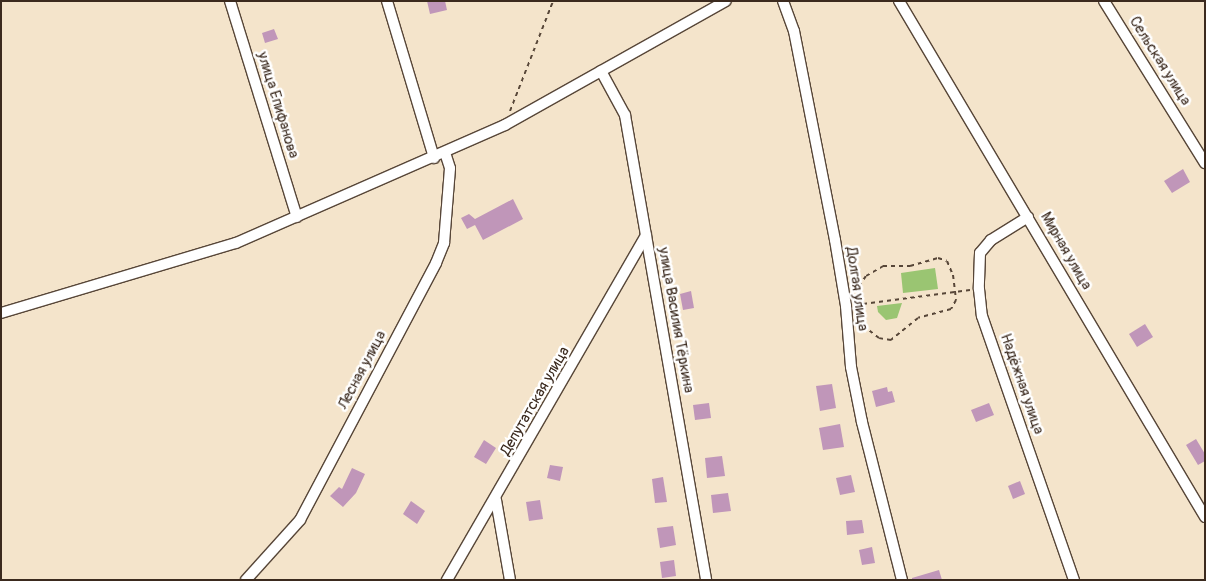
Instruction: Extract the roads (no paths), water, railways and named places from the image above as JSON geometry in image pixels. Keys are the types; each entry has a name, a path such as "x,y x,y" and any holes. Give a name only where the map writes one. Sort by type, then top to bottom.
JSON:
{"street":[{"name":"улица Епифанова","path":"230,1 297,217"},
{"path":"387,1 434,158"},
{"path":"1,313 236,243 297,217 505,125 726,1"},
{"name":"Долгая улица","path":"782,1 794,31 846,306 851,367 862,422 902,580"},
{"name":"Мирная улица","path":"899,1 1205,517"},
{"name":"Сельская улица","path":"1104,1 1205,163"},
{"name":"улица Василия Тёркина","path":"601,71 625,115 706,580"},
{"name":"Лесная улица","path":"246,580 300,520 436,263 444,243 450,168 445,153"},
{"name":"Надёжная улица","path":"1028,216 991,240 980,253 979,289 982,316 1074,580"},
{"name":"Депутатская улица","path":"447,580 496,500 646,235"},
{"path":"496,500 510,580"}]}
